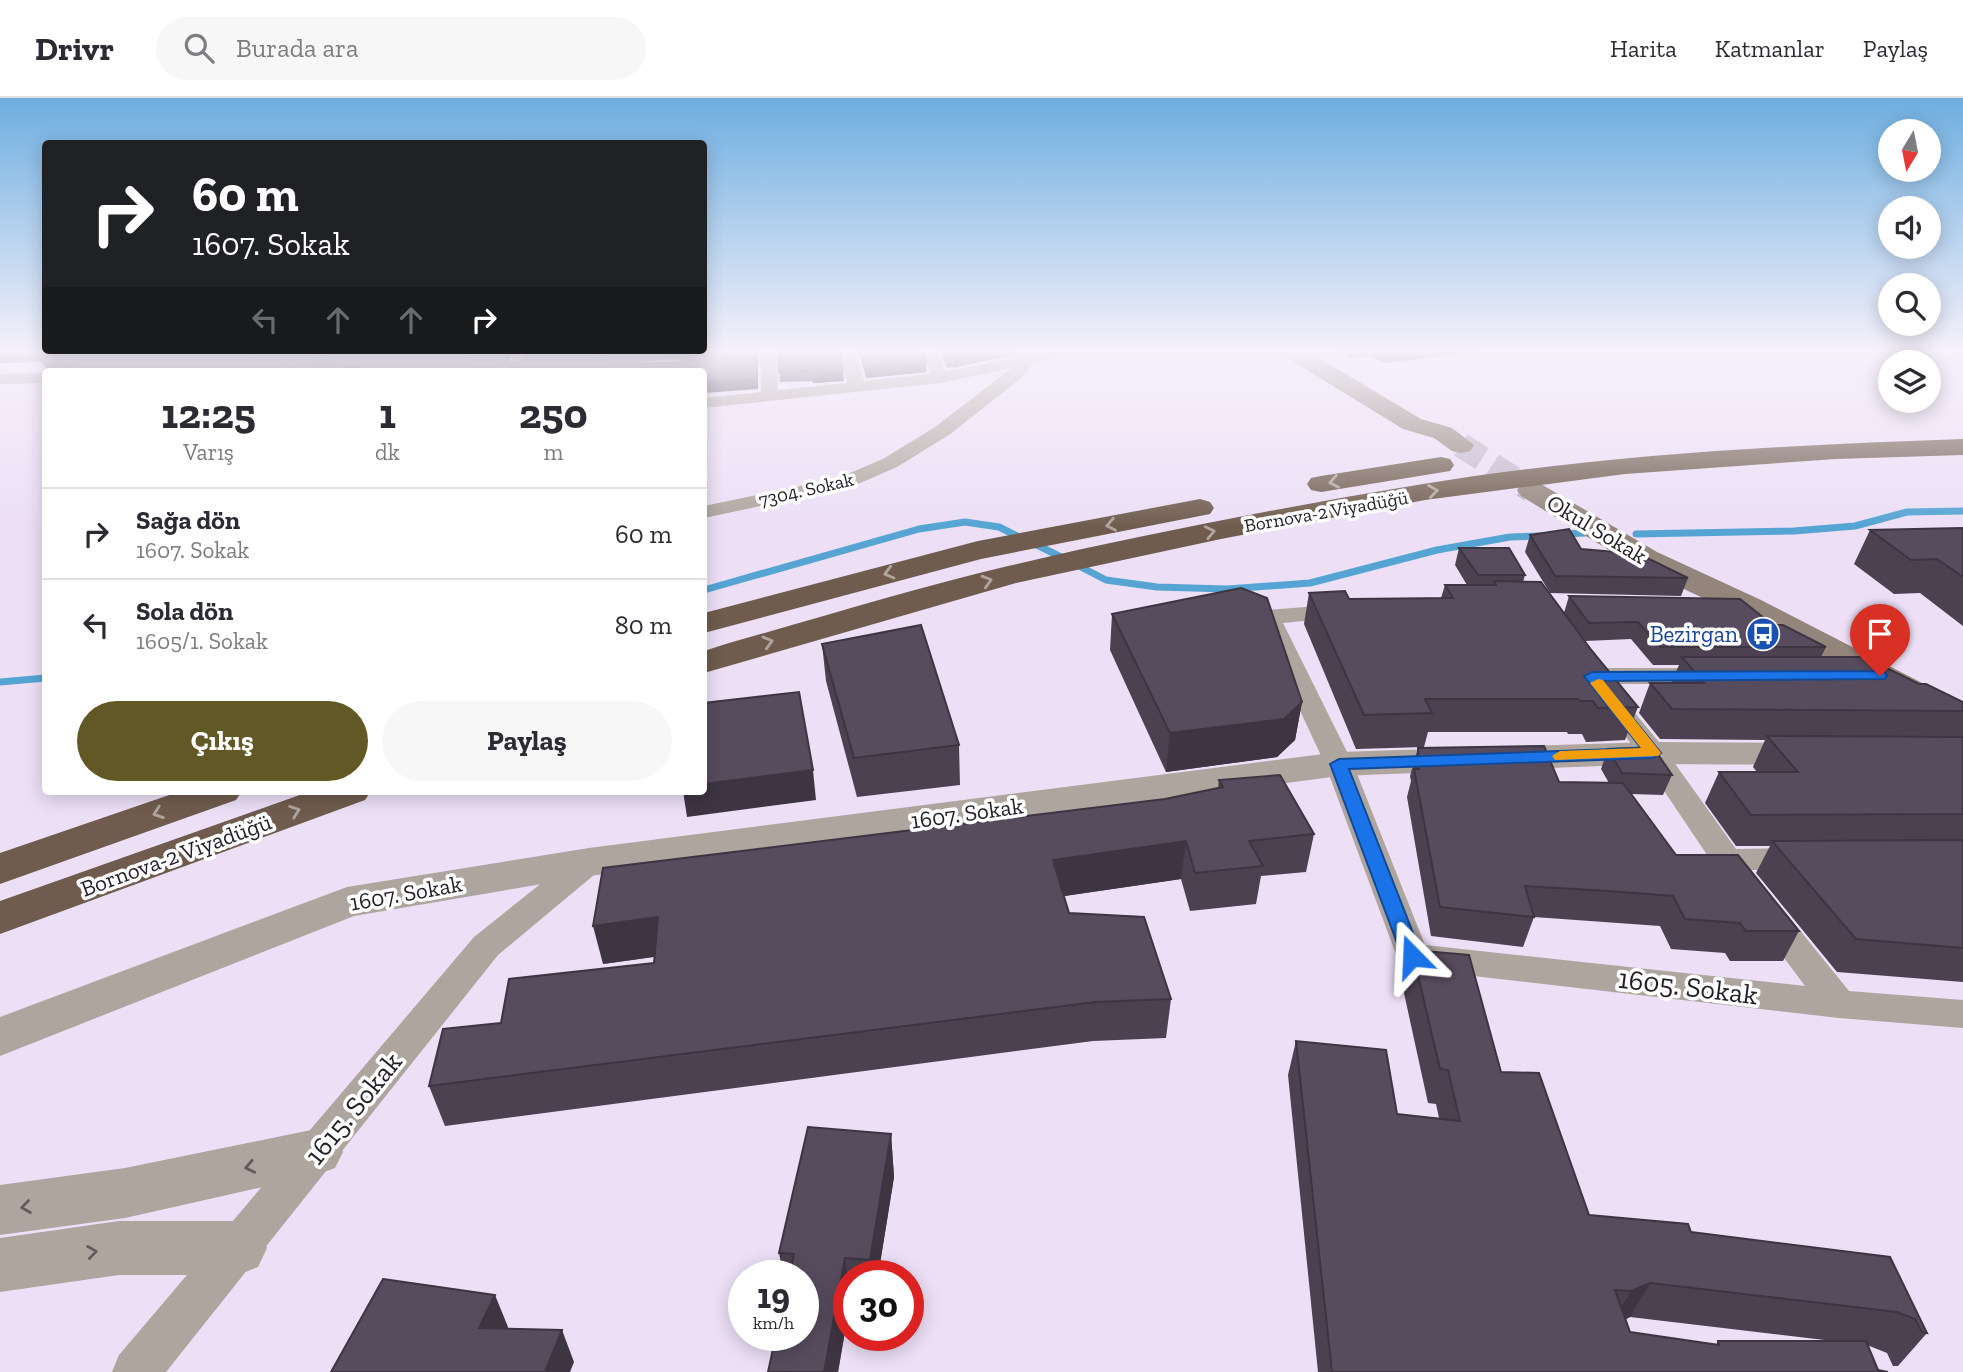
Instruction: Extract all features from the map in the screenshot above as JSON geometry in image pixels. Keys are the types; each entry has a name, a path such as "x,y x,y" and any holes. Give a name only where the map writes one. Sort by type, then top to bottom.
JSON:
{"highway":[{"name":"Bornova-2 Viyadüğü","path":"707,622 978,550 1386,472 1594,445 1793,432 1963,428"},
{"name":"Bornova-2 Viyadüğü","path":"707,662 741,650 1010,575 1221,530 1425,492 1625,466 1836,451 1963,447"},
{"name":"Bornova-2 Viyadüğü","path":"0,869 211,795"},
{"name":"Bornova-2 Viyadüğü","path":"0,918 340,795"}],"main road":[{"path":"1387,408 1412,424 1452,440 1434,419 1416,408"},
{"name":"Okul Sokak","path":"1531,490 1646,559 1749,607 1880,676 1958,743"}],"street":[{"name":"7304. Sokak","path":"707,511 844,482 890,463 970,408"},
{"path":"1693,606 1749,607"},
{"path":"1339,764 1268,617 1374,610"},
{"path":"1743,676 1584,666 1653,753 1725,860 1839,1004"},
{"path":"1825,676 1880,676"},
{"name":"1607. Sokak","path":"0,1037 347,902 589,862 1339,764 1653,753 1842,754"},
{"name":"1605. Sokak","path":"1339,764 1412,956 1839,1004 1963,1014"},
{"path":"1725,860 1830,859"},
{"name":"1615. Sokak","path":"136,1372 486,946 589,862"},
{"path":"0,1210 125,1193 316,1153"},
{"path":"0,1265 119,1248 237,1248"}],"building":[{"path":"1963,528 1963,577 1937,559 1911,560 1870,530"},
{"path":"1569,529 1581,549 1639,554 1688,578 1555,576 1530,535"},
{"path":"1459,548 1509,548 1525,575 1478,575"},
{"path":"1494,581 1541,582 1638,707 1598,708 1593,701 1578,699 1425,699 1432,713 1364,715 1309,593 1345,591 1349,599 1453,598 1445,585 1496,585"},
{"path":"1241,588 1267,598 1302,702 1284,719 1170,733 1112,614"},
{"path":"1569,596 1740,599 1773,625 1783,625 1826,647 1660,647 1638,622 1589,623"},
{"path":"921,625 959,745 854,758 822,644"},
{"path":"1682,657 1864,657 1963,702 1963,711 1672,709 1650,683 1704,683"},
{"path":"799,692 813,770 707,784 707,703"},
{"path":"1767,736 1963,737 1963,814 1751,815 1719,772 1798,772"},
{"path":"1544,746 1559,782 1623,783 1676,855 1738,855 1799,931 1746,931 1740,923 1685,919 1673,896 1608,891 1525,886 1534,917 1440,907 1414,769 1419,769 1418,748"},
{"path":"1653,747 1672,775 1622,773 1608,749"},
{"path":"1280,775 1314,834 1249,841 1263,866 1195,873 1186,841 1053,860 1069,913 1144,917 1171,999 1096,1002 429,1086 443,1029 501,1023 509,979 654,963 658,917 593,926 603,868 1165,799 1223,787 1219,780"},
{"path":"1963,840 1963,948 1856,939 1772,841"},
{"path":"1412,950 1469,955 1501,1072 1539,1073 1589,1215 1688,1224 1691,1232 1890,1257 1927,1333 1922,1332 1915,1319 1897,1312 1650,1283 1631,1291 1615,1290 1630,1332 1719,1345 1718,1341 1866,1341 1878,1370 1888,1372 1332,1372 1296,1041 1386,1050 1397,1114 1460,1121 1448,1070 1440,1069"},
{"path":"808,1127 891,1134 870,1260 833,1260 833,1323 824,1372 768,1372 773,1351 819,1351 819,1260 793,1260 794,1254 779,1253"},
{"path":"383,1279 495,1295 479,1328 562,1330 545,1372 331,1372"}],"waterway":[{"path":"1636,534 1794,531 1855,526 1907,512 1963,511 1958,511"},
{"path":"707,589 919,529 965,522 999,527 1021,538"},
{"path":"1564,534 1585,533"},
{"path":"1077,565 1106,580 1157,587 1227,589 1310,583 1437,550 1510,537 1541,536"},
{"path":"1033,543 1065,559"},
{"path":"0,682 42,678"}],"tunnel":[{"path":"1461,445 1531,490"}],"slow traffic":[{"path":"1560,756 1653,753 1598,683"}],"place":[{"name":"Bezirgan","path":"1763,634"}],"route":[{"path":"1412,956 1339,764 1653,753 1592,676 1880,676"}]}
